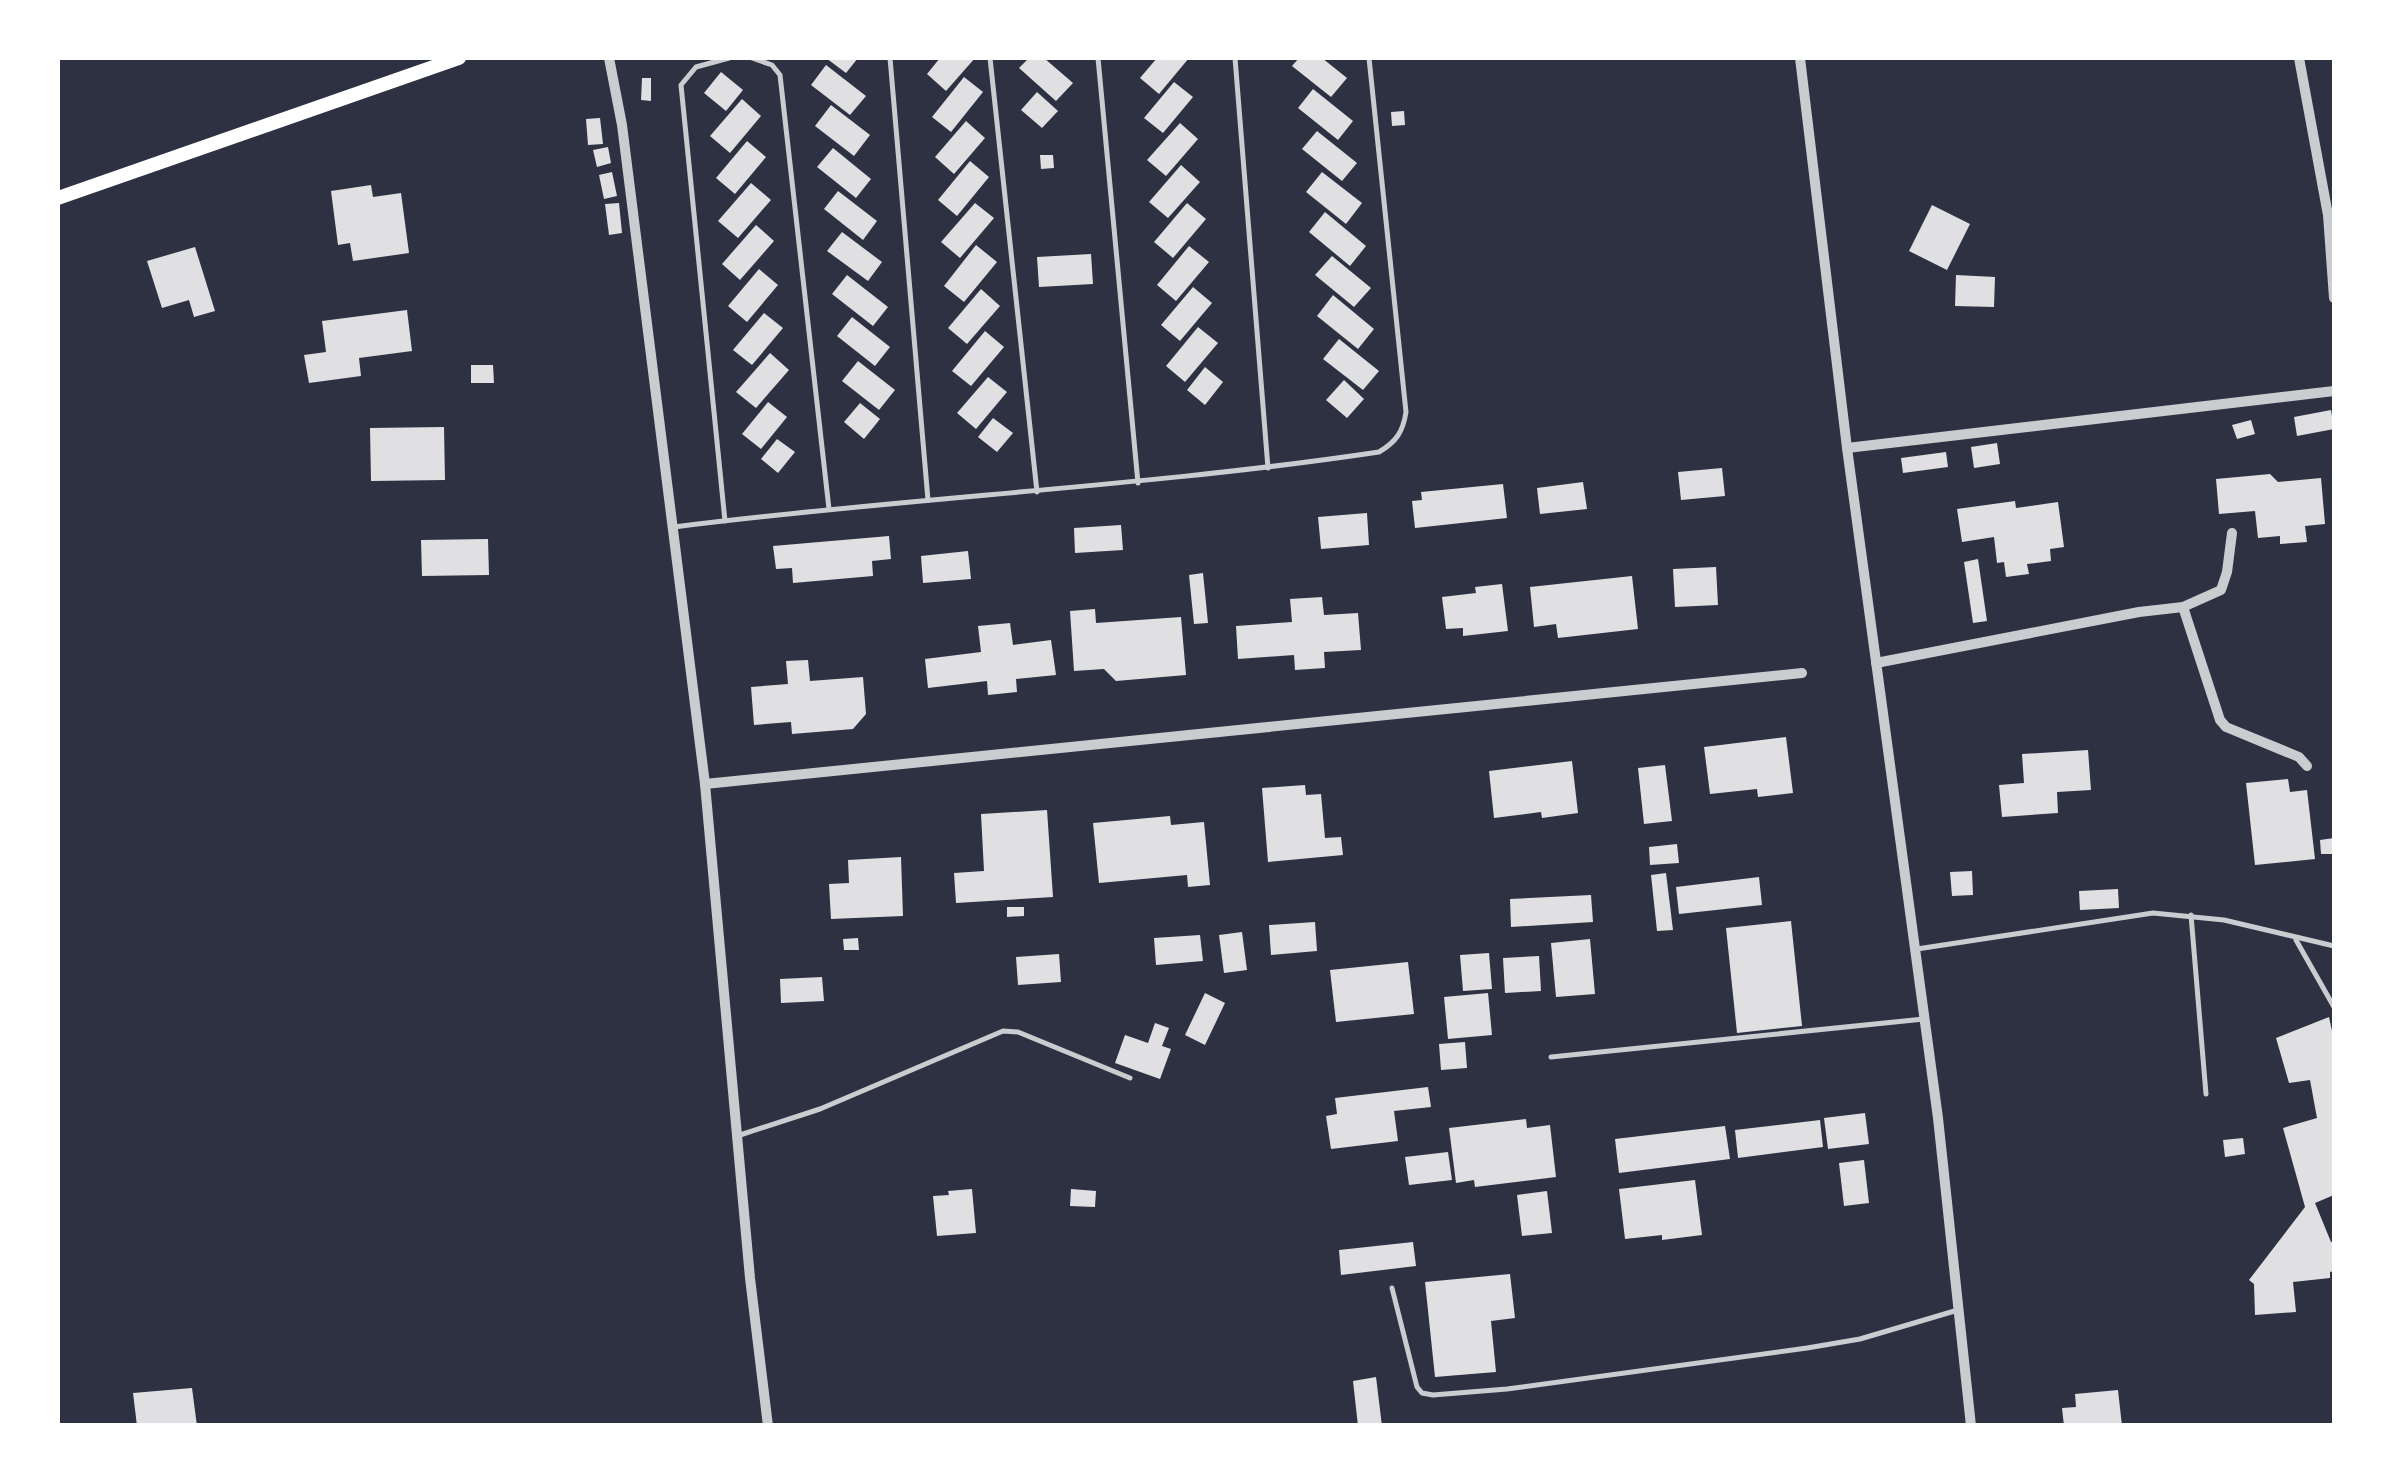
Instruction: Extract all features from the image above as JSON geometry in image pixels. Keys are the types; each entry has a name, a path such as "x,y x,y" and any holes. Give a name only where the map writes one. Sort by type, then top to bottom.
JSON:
{"main road":[{"path":"58,198 458,58"}],"street":[{"path":"609,58 622,124 705,784 768,1426"},
{"path":"1800,58 1846,448 1924,1020 1971,1426"},
{"path":"2299,58 2328,215 2334,298"},
{"path":"1846,448 2334,391"},
{"path":"1876,663 2183,607 2221,590 2232,533"},
{"path":"2183,607 2220,720 2226,727 2298,757 2307,766"},
{"path":"705,784 1802,673"}],"lane":[{"path":"725,521 680,85 696,67 729,58"},
{"path":"752,58 772,65 780,75 829,509"},
{"path":"890,58 928,500"},
{"path":"990,58 1038,492"},
{"path":"1098,58 1138,483"},
{"path":"1235,58 1268,469"},
{"path":"674,528 829,509 1268,469 1379,452 1398,438 1406,412 1369,58"},
{"path":"1914,950 2153,914 2191,915 2334,946"},
{"path":"2191,915 2206,1094"},
{"path":"2294,938 2334,1007"},
{"path":"1552,1057 1924,1020"},
{"path":"737,1136 820,1108 1003,1031 1018,1032 1130,1078"},
{"path":"1392,1288 1418,1387 1422,1393 1433,1395 1507,1389 1842,1342 1958,1310"}],"building":[{"path":"826,58 858,58 846,73"},
{"path":"940,58 975,58 946,91 927,74"},
{"path":"1029,58 1044,58 1073,83 1056,101 1019,68"},
{"path":"1157,58 1189,58 1159,94 1140,78"},
{"path":"1299,58 1322,58 1347,78 1331,97 1292,66"},
{"path":"826,65 866,96 850,115 811,85"},
{"path":"721,72 743,90 726,111 704,93"},
{"path":"964,77 983,92 951,132 932,117"},
{"path":"642,78 651,78 651,101 641,100"},
{"path":"1174,82 1193,97 1163,133 1144,118"},
{"path":"1313,89 1353,121 1338,140 1298,108"},
{"path":"1037,92 1058,111 1042,128 1021,110"},
{"path":"742,99 761,116 730,153 710,136"},
{"path":"831,105 870,135 854,156 815,126"},
{"path":"1404,111 1405,125 1392,126 1391,112"},
{"path":"600,118 603,144 588,145 586,119"},
{"path":"966,121 985,138 954,174 935,157"},
{"path":"1180,123 1198,139 1166,176 1147,160"},
{"path":"1317,131 1357,163 1342,181 1302,149"},
{"path":"747,141 766,157 735,194 716,178"},
{"path":"608,147 611,163 597,167 593,150"},
{"path":"833,148 871,179 856,198 817,167"},
{"path":"1040,155 1053,155 1054,168 1041,169"},
{"path":"970,161 989,177 957,216 938,200"},
{"path":"1181,165 1200,182 1168,218 1149,202"},
{"path":"612,172 617,196 604,199 599,175"},
{"path":"1322,172 1362,203 1346,224 1306,192"},
{"path":"751,183 771,200 738,238 718,221"},
{"path":"371,185 373,197 401,193 409,253 353,261 350,243 338,245 331,191"},
{"path":"838,191 877,221 863,240 824,209"},
{"path":"619,203 622,233 609,235 605,204"},
{"path":"975,203 994,218 960,258 941,242"},
{"path":"1187,203 1206,219 1173,258 1154,242"},
{"path":"1932,205 1970,224 1947,270 1909,251"},
{"path":"1325,212 1366,246 1350,266 1309,232"},
{"path":"756,225 774,241 740,280 722,264"},
{"path":"842,232 882,262 868,281 827,251"},
{"path":"976,245 997,262 964,302 944,286"},
{"path":"1189,246 1209,262 1176,301 1157,285"},
{"path":"195,247 215,311 194,317 189,300 162,308 147,261"},
{"path":"1091,254 1093,284 1039,287 1037,257"},
{"path":"1332,256 1371,288 1354,307 1315,275"},
{"path":"759,269 778,285 747,322 728,306"},
{"path":"847,275 888,307 873,326 832,294"},
{"path":"1956,275 1995,277 1994,307 1955,306"},
{"path":"1193,287 1212,303 1180,341 1161,325"},
{"path":"981,289 1000,306 967,344 948,328"},
{"path":"1333,295 1374,329 1358,349 1317,316"},
{"path":"407,310 412,351 359,358 361,376 309,383 304,355 326,352 322,321"},
{"path":"764,313 783,328 752,365 733,350"},
{"path":"852,317 890,347 875,366 837,336"},
{"path":"1198,327 1218,343 1185,382 1166,366"},
{"path":"985,331 1004,347 971,386 952,371"},
{"path":"1339,339 1379,371 1363,390 1323,359"},
{"path":"770,353 789,370 756,408 736,392"},
{"path":"858,361 895,390 879,410 842,381"},
{"path":"471,365 493,365 494,383 471,383"},
{"path":"1205,367 1223,382 1205,405 1187,390"},
{"path":"988,377 1007,392 976,429 957,413"},
{"path":"1344,380 1364,399 1347,418 1326,400"},
{"path":"768,402 787,417 761,449 742,434"},
{"path":"860,403 880,419 864,439 844,422"},
{"path":"2331,410 2334,429 2297,436 2294,417"},
{"path":"993,418 1013,433 997,452 978,437"},
{"path":"2251,420 2255,434 2237,439 2232,425"},
{"path":"444,427 445,480 371,481 370,428"},
{"path":"777,439 795,452 778,473 761,459"},
{"path":"1997,443 2000,464 1974,468 1971,447"},
{"path":"1946,452 1948,467 1903,473 1901,458"},
{"path":"1722,468 1725,496 1681,500 1678,472"},
{"path":"2270,474 2278,482 2321,478 2325,524 2305,526 2307,542 2280,544 2280,536 2258,538 2255,511 2219,514 2216,479"},
{"path":"1583,482 1587,509 1540,514 1537,488"},
{"path":"1503,484 1507,518 1415,528 1412,501 1422,500 1421,492"},
{"path":"2015,501 2016,508 2058,502 2064,547 2050,549 2051,561 2027,564 2029,574 2006,577 2004,562 1997,563 1994,537 1962,542 1957,509"},
{"path":"1367,513 1369,545 1321,549 1318,517"},
{"path":"1121,525 1123,550 1075,553 1074,528"},
{"path":"889,536 891,559 872,561 873,576 793,583 792,568 776,569 773,546"},
{"path":"488,539 489,575 422,576 421,540"},
{"path":"968,551 971,579 923,583 921,556"},
{"path":"1978,559 1987,621 1973,623 1964,562"},
{"path":"1716,567 1718,605 1675,607 1673,569"},
{"path":"1203,573 1208,623 1194,624 1189,575"},
{"path":"1632,576 1638,629 1558,638 1556,624 1534,627 1530,587"},
{"path":"1502,584 1508,631 1463,636 1463,628 1446,629 1442,597 1476,593 1475,587"},
{"path":"1322,597 1324,615 1358,613 1361,650 1324,652 1325,668 1295,670 1294,655 1238,659 1236,626 1292,622 1290,599"},
{"path":"1095,609 1096,623 1181,617 1186,675 1116,681 1104,669 1074,671 1070,611"},
{"path":"1010,623 1013,645 1051,640 1056,675 1016,679 1017,692 988,695 987,681 928,688 925,659 981,652 978,626"},
{"path":"808,660 810,681 863,677 866,714 853,729 792,734 791,722 754,725 751,687 788,684 786,661"},
{"path":"1786,737 1793,793 1758,797 1757,789 1710,794 1704,747"},
{"path":"2088,750 2091,790 2057,792 2058,813 2002,817 1999,785 2024,783 2022,754"},
{"path":"1572,761 1578,813 1542,818 1541,812 1494,818 1489,771"},
{"path":"1665,765 1672,821 1644,824 1638,768"},
{"path":"2288,779 2290,792 2307,790 2315,859 2255,865 2246,783"},
{"path":"1305,785 1306,795 1321,794 1325,838 1341,837 1343,855 1268,862 1262,788"},
{"path":"1047,810 1053,897 956,903 954,873 984,871 981,814"},
{"path":"1170,816 1171,825 1204,822 1210,885 1188,887 1187,875 1099,883 1093,823"},
{"path":"2334,838 2334,854 2321,854 2320,840"},
{"path":"1677,844 1679,863 1650,865 1649,847"},
{"path":"901,857 903,916 831,919 829,884 849,883 848,860"},
{"path":"1972,871 1973,895 1952,896 1950,872"},
{"path":"1666,873 1673,930 1657,931 1651,875"},
{"path":"1759,877 1762,905 1679,914 1676,887"},
{"path":"2118,889 2119,908 2080,910 2079,891"},
{"path":"1591,895 1593,922 1511,927 1510,899"},
{"path":"1007,907 1024,907 1024,916 1007,917"},
{"path":"1791,921 1802,1026 1737,1033 1726,928"},
{"path":"1315,922 1317,951 1271,955 1269,925"},
{"path":"1242,932 1247,970 1224,973 1219,935"},
{"path":"1200,935 1203,961 1156,965 1154,938"},
{"path":"858,938 859,950 844,950 843,939"},
{"path":"1590,939 1595,994 1556,997 1551,943"},
{"path":"1489,953 1492,989 1463,991 1460,955"},
{"path":"1059,954 1061,982 1018,985 1016,957"},
{"path":"1539,956 1541,991 1505,993 1503,958"},
{"path":"1408,962 1414,1014 1336,1022 1330,970"},
{"path":"822,977 824,1001 781,1003 780,979"},
{"path":"1205,993 1225,1003 1205,1045 1185,1035"},
{"path":"1488,993 1492,1035 1448,1039 1444,997"},
{"path":"2329,1017 2334,1040 2334,1195 2315,1203 2334,1242 2334,1271 2330,1278 2293,1282 2296,1312 2255,1315 2254,1284 2249,1280 2305,1207 2283,1128 2317,1118 2310,1080 2289,1083 2276,1038"},
{"path":"1155,1023 1169,1028 1162,1046 1171,1049 1160,1079 1115,1063 1125,1035 1148,1043"},
{"path":"1465,1042 1467,1068 1441,1070 1439,1044"},
{"path":"1428,1087 1431,1107 1394,1111 1398,1141 1331,1149 1326,1116 1337,1114 1335,1098"},
{"path":"1865,1113 1869,1144 1828,1149 1824,1118"},
{"path":"1526,1119 1527,1128 1550,1125 1556,1177 1475,1187 1474,1180 1456,1183 1449,1128"},
{"path":"1820,1120 1823,1147 1738,1158 1735,1130"},
{"path":"1725,1126 1730,1159 1619,1173 1615,1139"},
{"path":"2243,1138 2245,1154 2225,1157 2223,1140"},
{"path":"1448,1152 1452,1180 1409,1185 1405,1157"},
{"path":"1864,1160 1869,1203 1844,1206 1839,1163"},
{"path":"1695,1180 1702,1235 1625,1239 1619,1189"},
{"path":"972,1189 976,1233 937,1236 933,1196"},
{"path":"1071,1189 1096,1191 1095,1207 1070,1206"},
{"path":"1547,1191 1552,1233 1522,1236 1517,1195"},
{"path":"1413,1242 1416,1266 1341,1275 1339,1250"},
{"path":"1510,1274 1515,1318 1491,1321 1496,1372 1435,1377 1425,1282"},
{"path":"1376,1377 1382,1426 1358,1426 1353,1381"},
{"path":"192,1388 197,1426 137,1426 133,1393"},
{"path":"2118,1390 2122,1426 2064,1426 2062,1408 2076,1407 2075,1394"}]}
